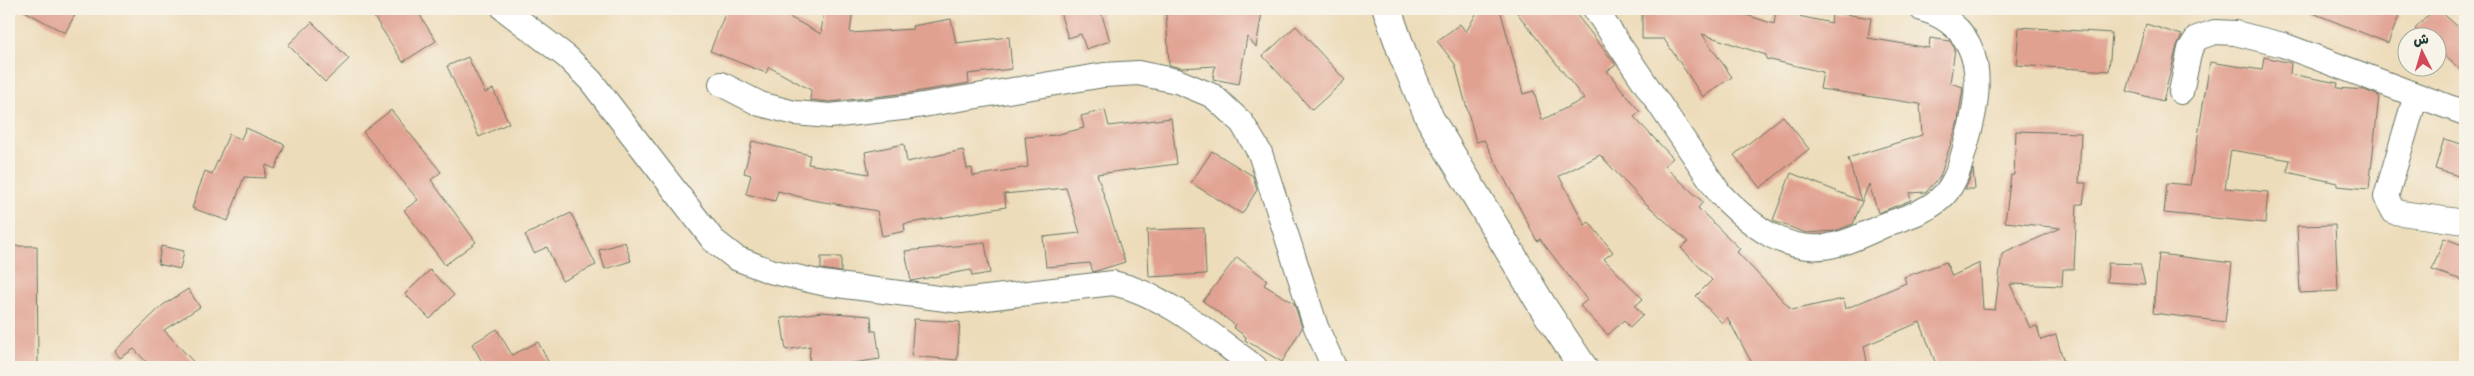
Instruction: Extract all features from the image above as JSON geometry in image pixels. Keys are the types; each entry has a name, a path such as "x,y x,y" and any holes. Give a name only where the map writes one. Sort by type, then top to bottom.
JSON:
{"main road":[{"path":"1387,9 1403,56 1430,119 1543,307 1583,367"}],"street":[{"path":"504,9 567,56 591,81 712,240 736,258 770,271 822,283 961,301 1113,283 1135,288 1164,302 1255,367"},
{"path":"1594,9 1720,194 1742,218 1765,233 1791,244 1812,248 1838,245 1928,208 1943,196 1956,177 1976,110 1978,83 1975,61 1963,37 1948,21 1922,9"},
{"path":"2181,92 2190,49 2197,38 2215,32 2228,32 2283,45 2465,113"},
{"path":"721,84 760,104 795,113 830,116 910,107 1104,75 1138,73 1177,81 1213,96 1242,122 1260,153 1316,327 1334,367"},
{"path":"2416,95 2386,197 2394,212 2465,222"}],"building":[{"path":"21,9 78,9 65,33"},
{"path":"369,9 416,9 436,41 403,62"},
{"path":"727,9 758,9 778,17 780,12 821,34 824,9 853,9 850,33 913,29 912,26 951,19 956,43 1009,37 1012,69 968,74 969,83 909,93 830,102 810,100 811,90 769,67 766,73 710,51"},
{"path":"1059,9 1100,9 1110,41 1086,49 1081,34 1068,38"},
{"path":"1214,9 1241,9 1262,13 1256,47 1247,37 1239,84 1213,79 1215,66 1181,68 1169,65 1166,14 1214,12"},
{"path":"1479,9 1500,9 1523,94 1534,91 1542,120 1584,99 1514,9 1572,9 1616,65 1607,71 1640,112 1634,117 1673,158 1664,166 1703,202 1698,208 1740,249 1737,252 1792,310 1843,299 1845,309 1906,283 1904,277 1946,262 1952,276 1980,263 1983,309 1995,310 2002,254 2061,228 2005,222 2011,175 2014,175 2016,131 2081,133 2079,183 2086,183 2083,204 2077,204 2074,269 2063,269 2062,286 2010,284 2030,328 2037,326 2041,340 2056,335 2065,367 1937,367 1920,322 1864,346 1868,367 1754,367 1727,317 1722,323 1696,296 1712,280 1681,248 1688,242 1641,199 1600,155 1559,176 1585,225 1589,222 1613,252 1604,259 1643,299 1635,306 1643,315 1630,328 1624,320 1608,335 1580,306 1587,300 1540,239 1537,241 1484,140 1476,142 1455,64 1437,41 1460,24 1466,32"},
{"path":"1642,9 1728,9 1774,24 1776,11 1831,23 1832,12 1871,18 1868,38 1929,48 1930,38 1950,41 1955,49 1950,83 1963,87 1958,121 1940,177 1926,192 1909,193 1911,200 1878,213 1869,184 1853,224 1835,231 1806,233 1776,222 1773,220 1791,173 1861,201 1848,158 1922,135 1920,104 1820,89 1823,72 1766,59 1766,55 1702,34 1732,77 1703,97 1664,39 1642,39"},
{"path":"2303,9 2379,9 2399,16 2388,43"},
{"path":"2434,9 2438,9 2465,33 2465,74 2446,57 2446,28 2416,28"},
{"path":"312,22 349,59 325,82 288,45"},
{"path":"2146,24 2182,35 2177,46 2163,101 2127,91"},
{"path":"1296,26 1345,80 1312,110 1263,56"},
{"path":"2019,27 2112,33 2109,71 2016,65"},
{"path":"468,57 485,93 493,89 509,123 479,137 447,66"},
{"path":"2264,57 2291,63 2290,74 2338,83 2337,88 2365,90 2379,96 2369,189 2337,186 2337,183 2287,172 2290,160 2231,150 2225,188 2268,192 2265,223 2164,213 2167,183 2190,185 2210,62 2262,70"},
{"path":"391,110 441,172 431,180 476,242 445,265 404,210 418,200 363,132"},
{"path":"1105,110 1109,126 1171,118 1177,164 1097,174 1125,262 1093,272 1090,263 1046,267 1043,237 1080,233 1066,188 1004,194 1006,207 904,224 905,231 882,236 877,211 812,200 778,191 775,201 746,194 751,175 744,173 752,141 810,155 808,164 869,174 865,152 904,144 907,162 963,150 967,169 972,168 973,176 1028,167 1025,137 1055,135 1084,128 1081,116"},
{"path":"1783,116 1809,149 1760,188 1734,155"},
{"path":"246,128 285,145 275,169 266,165 265,178 244,177 228,221 192,208 205,171 212,174 229,134 241,139"},
{"path":"2444,139 2465,145 2465,178 2435,169"},
{"path":"1212,151 1253,176 1257,190 1242,214 1191,183"},
{"path":"1973,169 1975,189 1965,189 1968,183"},
{"path":"571,213 596,265 562,281 547,247 534,253 525,235"},
{"path":"2335,225 2338,291 2300,293 2297,226"},
{"path":"1204,228 1206,274 1149,277 1147,230"},
{"path":"2444,238 2465,246 2465,281 2432,270"},
{"path":"625,242 631,261 605,269 599,250"},
{"path":"985,243 990,273 972,276 971,270 911,281 905,251"},
{"path":"9,246 37,246 38,367 9,367"},
{"path":"161,246 184,251 180,269 158,264"},
{"path":"2159,254 2232,263 2225,322 2153,313"},
{"path":"821,257 841,257 841,272 821,269"},
{"path":"1237,257 1267,280 1264,285 1294,303 1302,328 1282,362 1245,340 1246,337 1233,327 1235,325 1203,301"},
{"path":"2108,263 2140,264 2145,284 2107,282"},
{"path":"430,270 454,295 430,319 405,294"},
{"path":"188,289 200,307 164,330 198,367 151,367 134,349 120,358 115,351 163,305"},
{"path":"821,312 871,316 872,331 876,331 880,359 846,364 846,367 809,367 810,346 786,350 781,318"},
{"path":"914,319 960,322 957,360 911,356"},
{"path":"497,329 512,355 538,342 551,367 485,367 472,344"}]}
